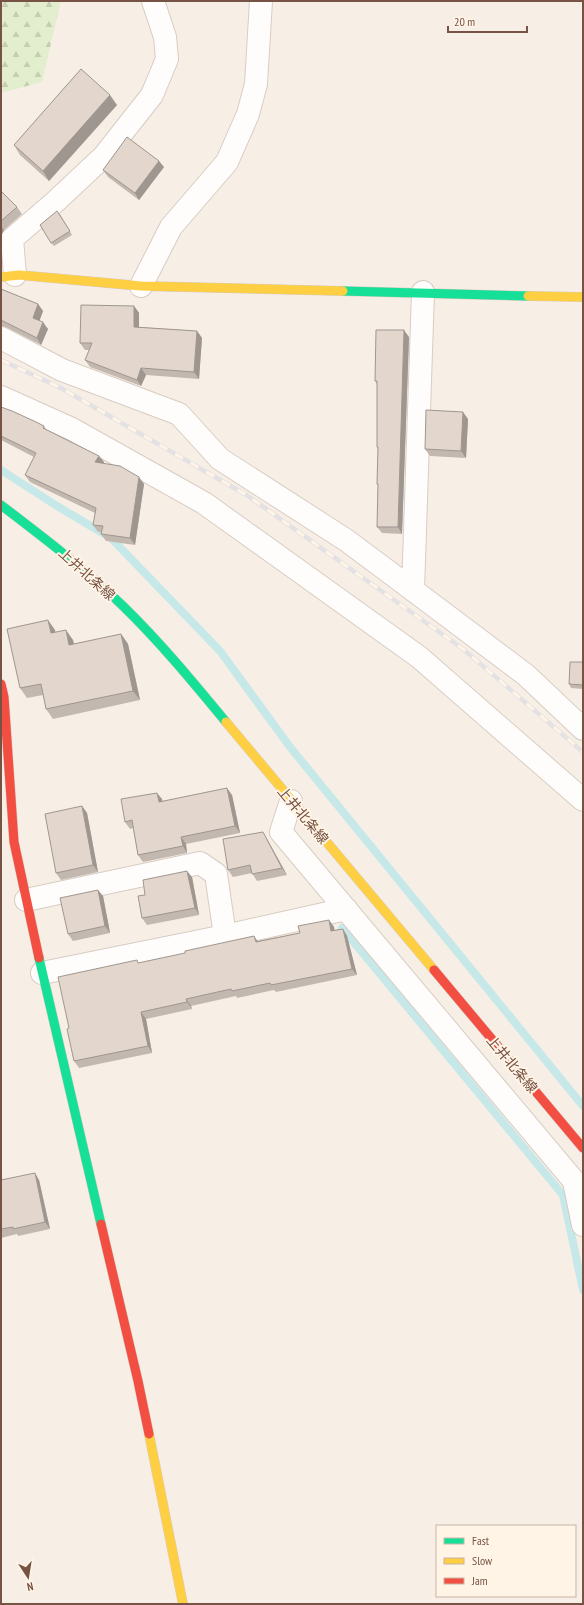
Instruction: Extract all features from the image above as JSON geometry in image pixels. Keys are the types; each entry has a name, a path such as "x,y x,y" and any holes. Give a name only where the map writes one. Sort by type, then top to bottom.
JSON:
{"street":[{"path":"153,1 165,37 167,59 152,95 104,156 56,202 12,239 8,276 19,274 141,286 583,297"},
{"path":"141,286 171,227 227,162 248,114 256,84 262,1"},
{"path":"413,590 423,292"},
{"path":"1,338 62,370 179,414 220,459 346,540 526,675 583,729"},
{"path":"1,397 72,429 204,503 419,658 583,800"},
{"name":"上井北条線","path":"1,505 63,551 110,593 153,638 208,700 583,1148"},
{"path":"1,684 4,697 4,764 14,842 42,973 138,1381 183,1604"},
{"path":"291,801 281,832 574,1181 580,1201 583,1225"},
{"path":"26,900 200,863 216,874 225,936"},
{"path":"42,973 225,936 346,909"}],"green space":[{"path":"1,1 61,1 42,82 1,93"}],"building":[{"path":"81,69 110,95 43,171 14,145"},
{"path":"127,137 159,161 135,193 103,170"},
{"path":"1,191 17,207 1,221"},
{"path":"57,211 70,231 51,243 40,225"},
{"path":"1,289 38,304 33,318 43,322 37,338 1,320"},
{"path":"81,305 134,306 134,327 197,331 194,372 141,368 137,380 85,360 92,343 80,343"},
{"path":"376,330 404,330 398,527 377,527 378,447 377,381 375,381"},
{"path":"1,407 44,426 43,428 99,456 95,462 120,466 139,477 130,538 101,534 103,526 93,525 96,508 25,475 36,453 1,436"},
{"path":"426,410 463,412 461,451 425,449"},
{"path":"48,620 51,633 66,630 69,645 121,634 133,691 46,709 41,684 20,688 7,629"},
{"path":"570,662 583,662 583,685 569,684"},
{"path":"227,788 235,826 181,837 183,846 138,855 132,820 125,822 121,799 157,793 159,802"},
{"path":"82,806 93,865 56,873 45,814"},
{"path":"263,832 282,868 252,874 250,865 228,870 223,839"},
{"path":"187,871 195,908 142,918 138,896 145,895 143,880"},
{"path":"98,890 105,926 68,934 60,898"},
{"path":"329,920 331,931 343,929 352,969 271,985 270,983 232,991 231,989 186,999 187,1002 141,1012 148,1046 74,1061 67,1029 69,1028 58,977 137,960 138,963 254,936 256,942 300,933 298,926"},
{"path":"35,1173 45,1222 13,1229 13,1227 1,1229 1,1180"}],"waterway":[{"path":"1,470 111,538 220,651 290,747 583,1106"},
{"path":"342,928 563,1195 583,1290"}],"railway":[{"path":"1,360 61,388 248,496 463,649 583,752"}],"traffic: fast":[{"path":"343,291 528,296"},
{"path":"1,505 48,541 109,592 163,648 226,722"},
{"path":"39,958 101,1224"}],"traffic: slow":[{"path":"1,277 19,275 141,286 343,291"},
{"path":"528,296 583,297"},
{"path":"226,722 434,970"},
{"path":"149,1434 183,1604"}],"traffic: jam":[{"path":"1,684 4,697 14,842 39,958"},
{"path":"434,970 583,1148"},
{"path":"101,1224 149,1434"}]}
